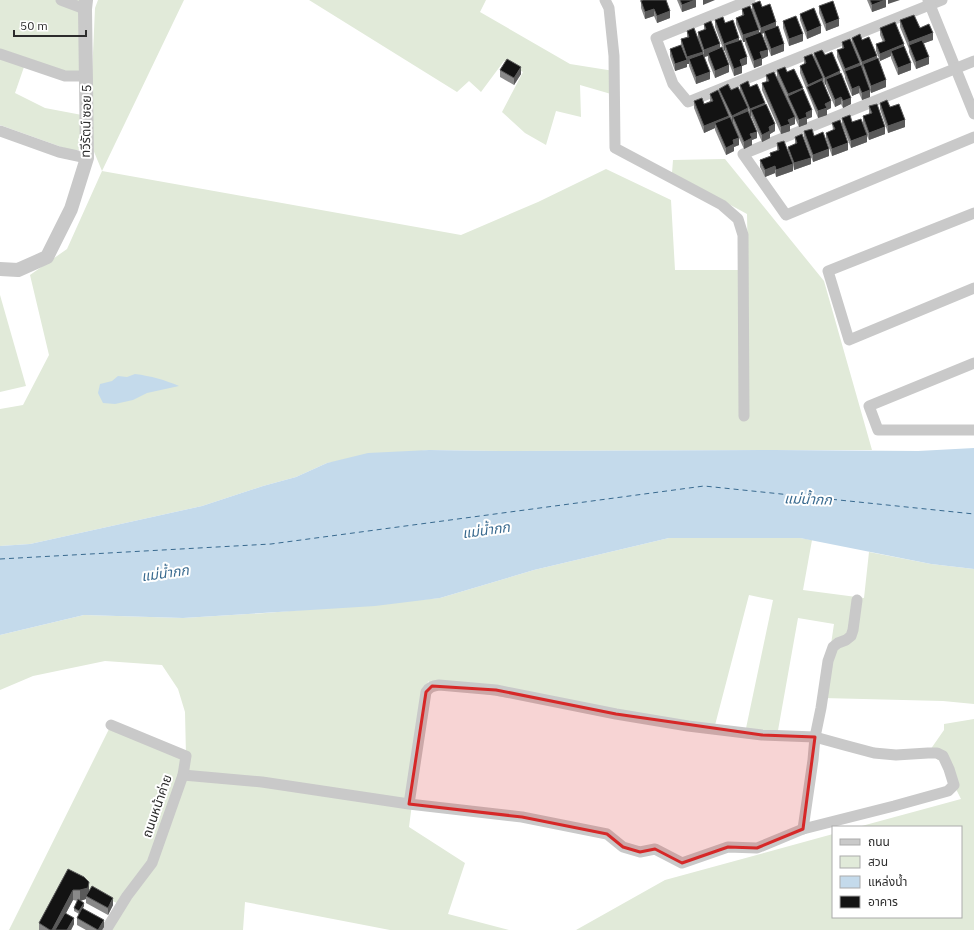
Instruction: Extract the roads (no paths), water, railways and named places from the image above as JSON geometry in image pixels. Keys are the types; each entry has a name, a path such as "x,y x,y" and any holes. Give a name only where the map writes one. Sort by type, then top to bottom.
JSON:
{"street":[{"path":"61,0 86,4"},
{"path":"605,0 608,8 614,56 615,148 722,205 738,219 743,235 744,416"},
{"path":"750,0 656,38 673,84 688,102 929,2 942,0"},
{"path":"929,2 974,114"},
{"name":"ทวีรัตน์ ซอย 5","path":"0,269 18,270 47,257 71,209 87,158 86,4"},
{"path":"0,54 65,76 86,76"},
{"path":"974,61 743,154 786,215 974,137"},
{"path":"0,131 59,152 87,158"},
{"path":"974,212 828,271 849,340 974,288"},
{"path":"974,363 869,406 878,430 974,430"},
{"path":"803,829 815,737 828,661 833,647 851,636 857,600"},
{"path":"183,775 262,782 409,804 522,817 607,834 623,847 640,852 655,849 682,863 728,848 757,848 803,829 948,791 954,785 943,756 937,753 928,752 896,755 874,753 815,737 762,736 688,726 616,714 496,690 439,685 432,686 426,692 409,804"},
{"name":"ถนนหน้าค่าย","path":"106,930 127,896 152,863 183,775 186,756 111,725"}],"water":[{"path":"135,374 158,378 179,386 147,393 133,400 115,404 103,403 98,393 100,384 112,381 118,376 127,377"},
{"name":"แม่น้ำกก","path":"974,448 974,569 931,564 800,538 669,538 534,570 440,598 375,606 183,618 84,615 0,635 0,546 30,544 202,506 296,477 327,463 368,453 429,450 918,451"}]}
